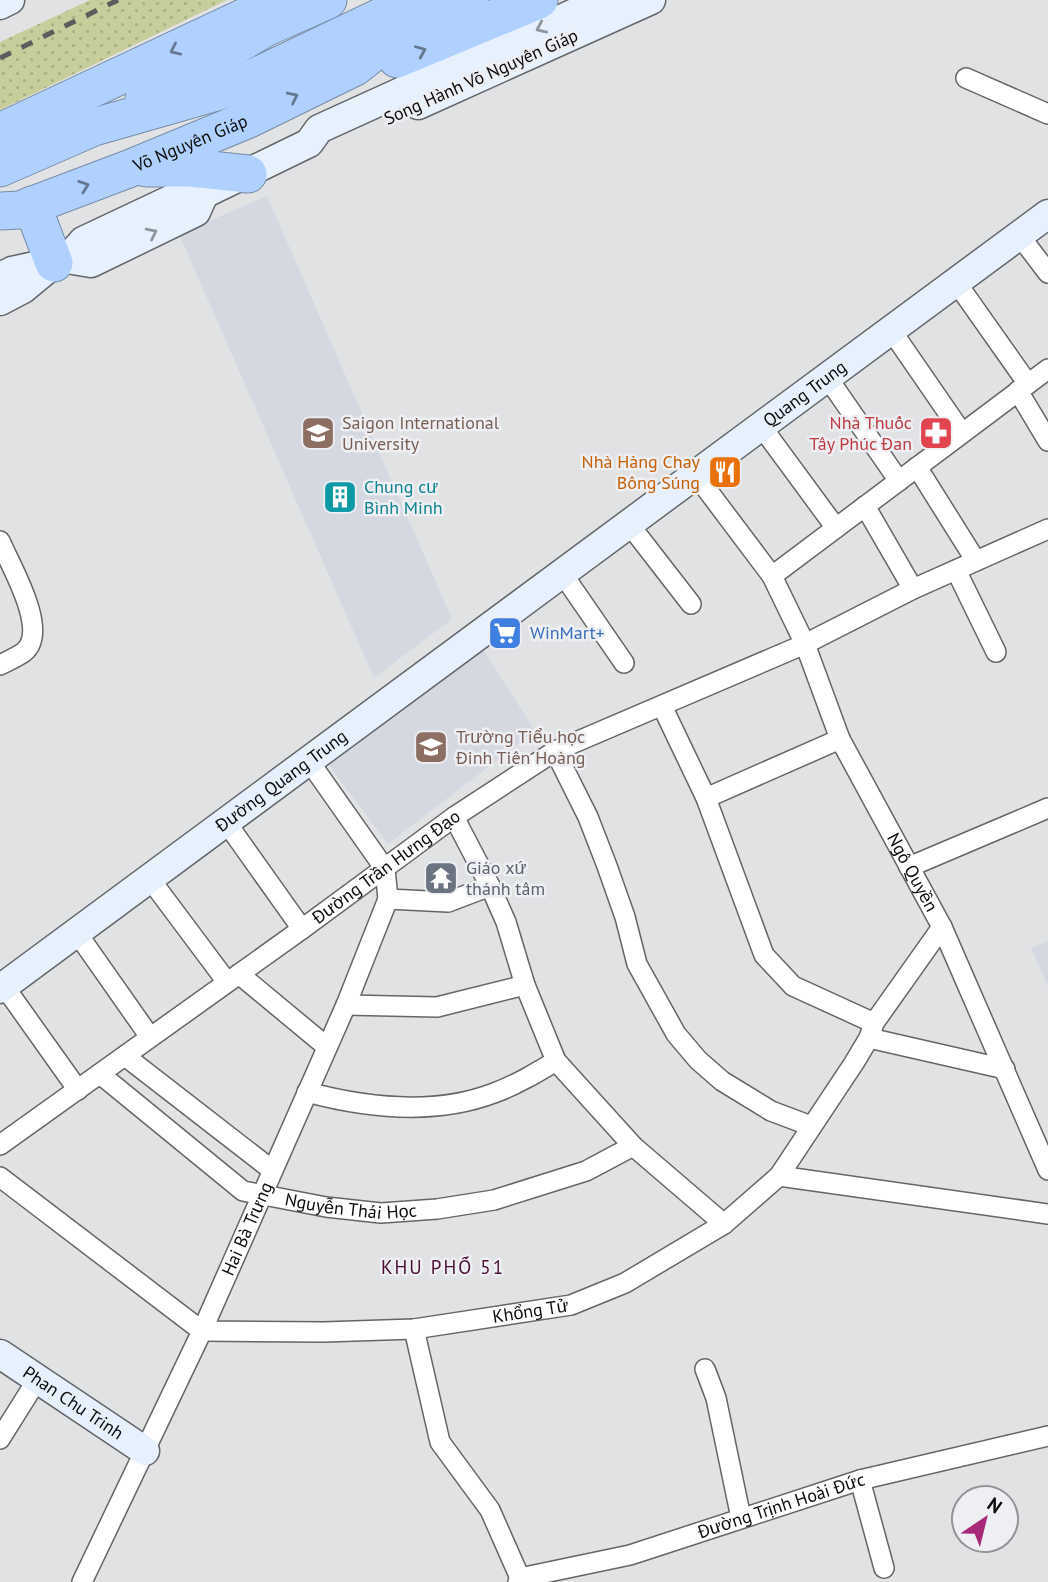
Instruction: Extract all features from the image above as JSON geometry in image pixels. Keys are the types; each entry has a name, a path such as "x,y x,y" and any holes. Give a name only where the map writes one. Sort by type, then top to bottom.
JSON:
{"highway":[{"path":"0,132 281,0"},
{"name":"Võ Nguyên Giáp","path":"0,168 94,127 267,27 328,0"},
{"path":"358,52 416,0"},
{"path":"358,52 470,0"},
{"name":"Võ Nguyên Giáp","path":"94,127 358,52 405,58 539,0"},
{"name":"Võ Nguyên Giáp","path":"13,214 249,119 358,52"},
{"path":"131,168 191,168 248,174"},
{"path":"13,214 60,261"}],"street":[{"path":"0,5 10,0"},
{"name":"Song Hành Võ Nguyên Giáp","path":"0,277 12,271 60,261 91,262 196,212 204,194 309,143 319,129 603,0"},
{"name":"Song Hành Võ Nguyên Giáp","path":"309,143 322,147 651,0"},
{"path":"966,78 1048,114"},
{"name":"Quang Trung","path":"562,573 1048,214"},
{"path":"1019,235 1048,273"},
{"path":"0,301 23,289 60,261"},
{"path":"956,282 1037,379 1048,441"},
{"path":"891,330 962,433"},
{"path":"827,377 899,481"},
{"path":"772,576 1037,379"},
{"path":"761,426 836,528"},
{"path":"917,467 976,561"},
{"name":"Ngô Quyền","path":"696,475 772,576 805,644 841,739 942,927 1048,1170"},
{"path":"865,506 913,589"},
{"path":"629,524 691,604"},
{"name":"Đường Trần Hưng Đạo","path":"2,1139 78,1090 454,817 555,751 805,644 913,589 1048,529"},
{"path":"0,541 31,611 34,635 26,651 0,665"},
{"path":"956,570 996,652"},
{"path":"562,573 624,663"},
{"name":"Đường Quang Trung","path":"2,988 562,573"},
{"path":"662,706 706,798 764,955 793,986 872,1030 1005,1069"},
{"path":"706,798 841,739"},
{"path":"555,751 588,817 607,866 625,917 637,964 676,1034 698,1060 722,1082 771,1111 811,1126"},
{"path":"309,761 385,869"},
{"path":"909,867 1048,808"},
{"path":"454,817 491,886 506,922 525,985 556,1061 633,1146 724,1224"},
{"path":"226,822 302,929"},
{"name":"Hai Bà Trưng","path":"82,1582 202,1331 346,1005 388,899 385,869"},
{"path":"150,878 233,978 327,1047"},
{"path":"388,899 448,902 491,886"},
{"name":"Khổng Tử","path":"202,1331 324,1332 414,1329 571,1305 625,1283 724,1224 779,1176 872,1030 942,927"},
{"path":"77,933 150,1037"},
{"path":"346,1005 437,1007 525,985"},
{"path":"2,988 78,1090"},
{"path":"125,1056 272,1170"},
{"path":"307,1092 344,1102 400,1107 451,1105 494,1094 556,1061"},
{"name":"Nguyễn Thái Học","path":"100,1074 243,1191 326,1207 381,1213 437,1209 494,1200 586,1171 633,1146"},
{"path":"779,1176 1048,1214"},
{"path":"0,1177 202,1331"},
{"path":"414,1329 440,1443 490,1510 519,1580"},
{"name":"Phan Chu Trinh","path":"0,1354 145,1451"},
{"path":"705,1369 716,1398 741,1518"},
{"path":"0,1440 37,1380"},
{"name":"Đường Trịnh Hoài Đức","path":"519,1580 630,1555 860,1480 1048,1436"},
{"path":"860,1480 884,1568"}],"shaded area":[{"name":"Saigon International University","path":"267,196 452,619 374,678 179,234"},
{"name":"Trường Tiểu học Đinh Tiên Hoàng","path":"479,643 535,731 388,844 328,764"},
{"path":"1048,941 1048,986 1031,948"}],"green space":[{"path":"90,0 227,0 0,110 0,42"}],"railway":[{"path":"0,58 118,0"}],"place":[{"name":"Saigon International University","path":"318,433"},
{"name":"Nhà Thuốc Tây Phúc Đan","path":"936,433"},
{"name":"Nhà Hàng Chay Bông Súng","path":"725,472"},
{"name":"Chung cư Bình Minh","path":"340,497"},
{"name":"WinMart+","path":"505,633"},
{"name":"Trường Tiểu học Đinh Tiên Hoàng","path":"431,747"},
{"name":"Giáo xứ thánh tâm","path":"441,878"}],"district":[{"name":"KHU PHỐ 51","path":"443,1267"}]}
